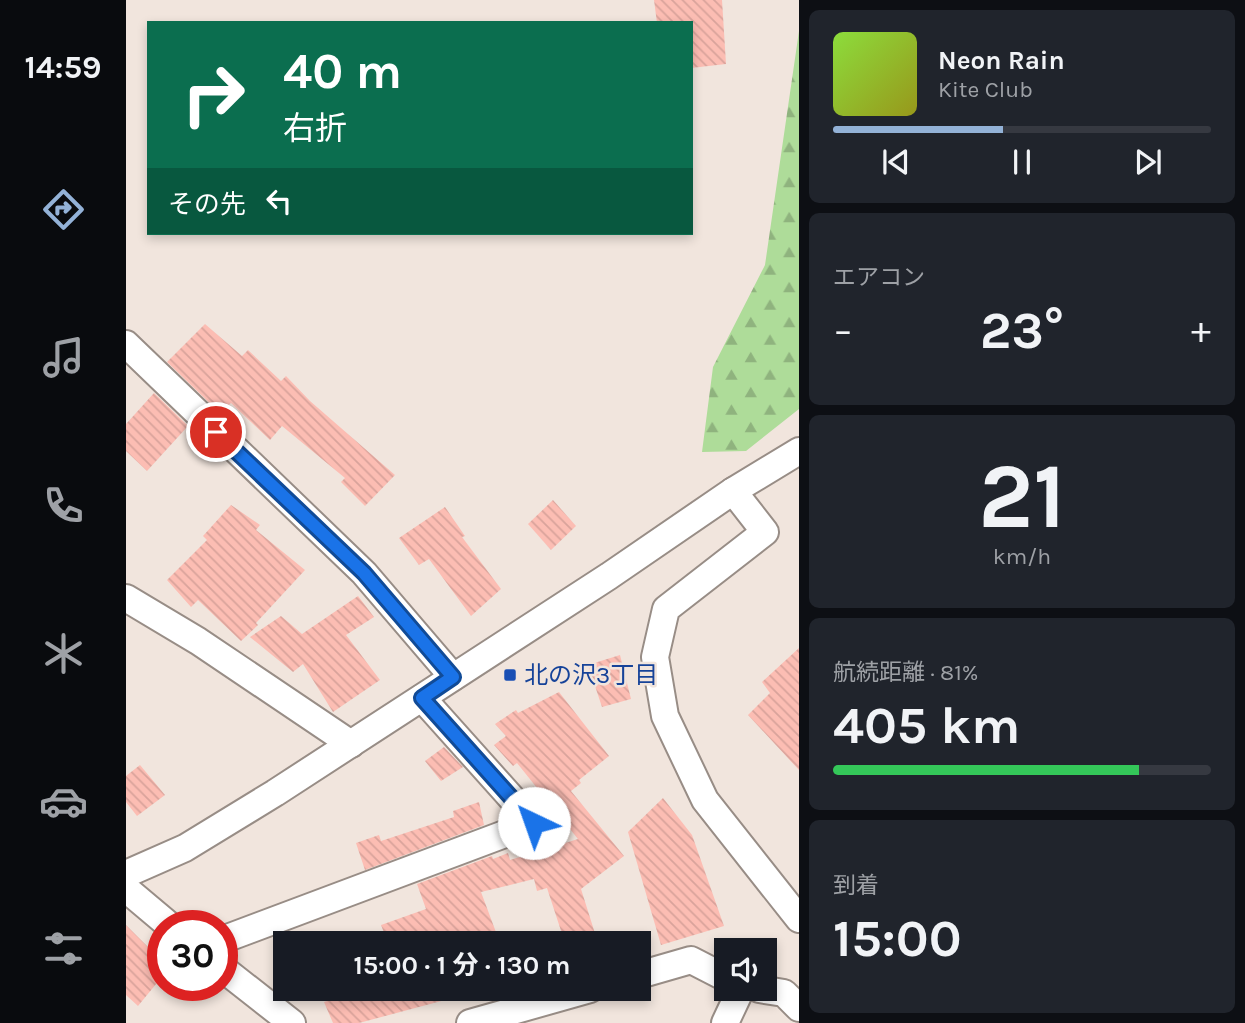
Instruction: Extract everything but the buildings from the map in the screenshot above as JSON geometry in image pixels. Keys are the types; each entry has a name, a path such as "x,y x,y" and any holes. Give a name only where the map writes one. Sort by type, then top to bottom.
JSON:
{"street":[{"path":"126,344 364,573 453,677"},
{"path":"126,874 185,848 351,744 609,576 733,491 799,452"},
{"path":"733,491 765,532 666,609 655,657 665,716 705,800 799,919"},
{"path":"126,598 198,641 351,744"},
{"path":"238,934 534,823 422,698"},
{"path":"126,889 151,910"},
{"path":"651,972 691,960 714,972"},
{"path":"238,981 292,1023"},
{"path":"777,992 785,993 799,1008"},
{"path":"470,1023 548,1001"},
{"path":"725,1023 735,1001"}],"green space":[{"path":"799,31 799,409 746,451 702,452 713,367 765,265"}],"place":[{"name":"北の沢3丁目","path":"510,675"}],"route":[{"path":"216,432 364,573 453,677 422,698 534,823"}]}
